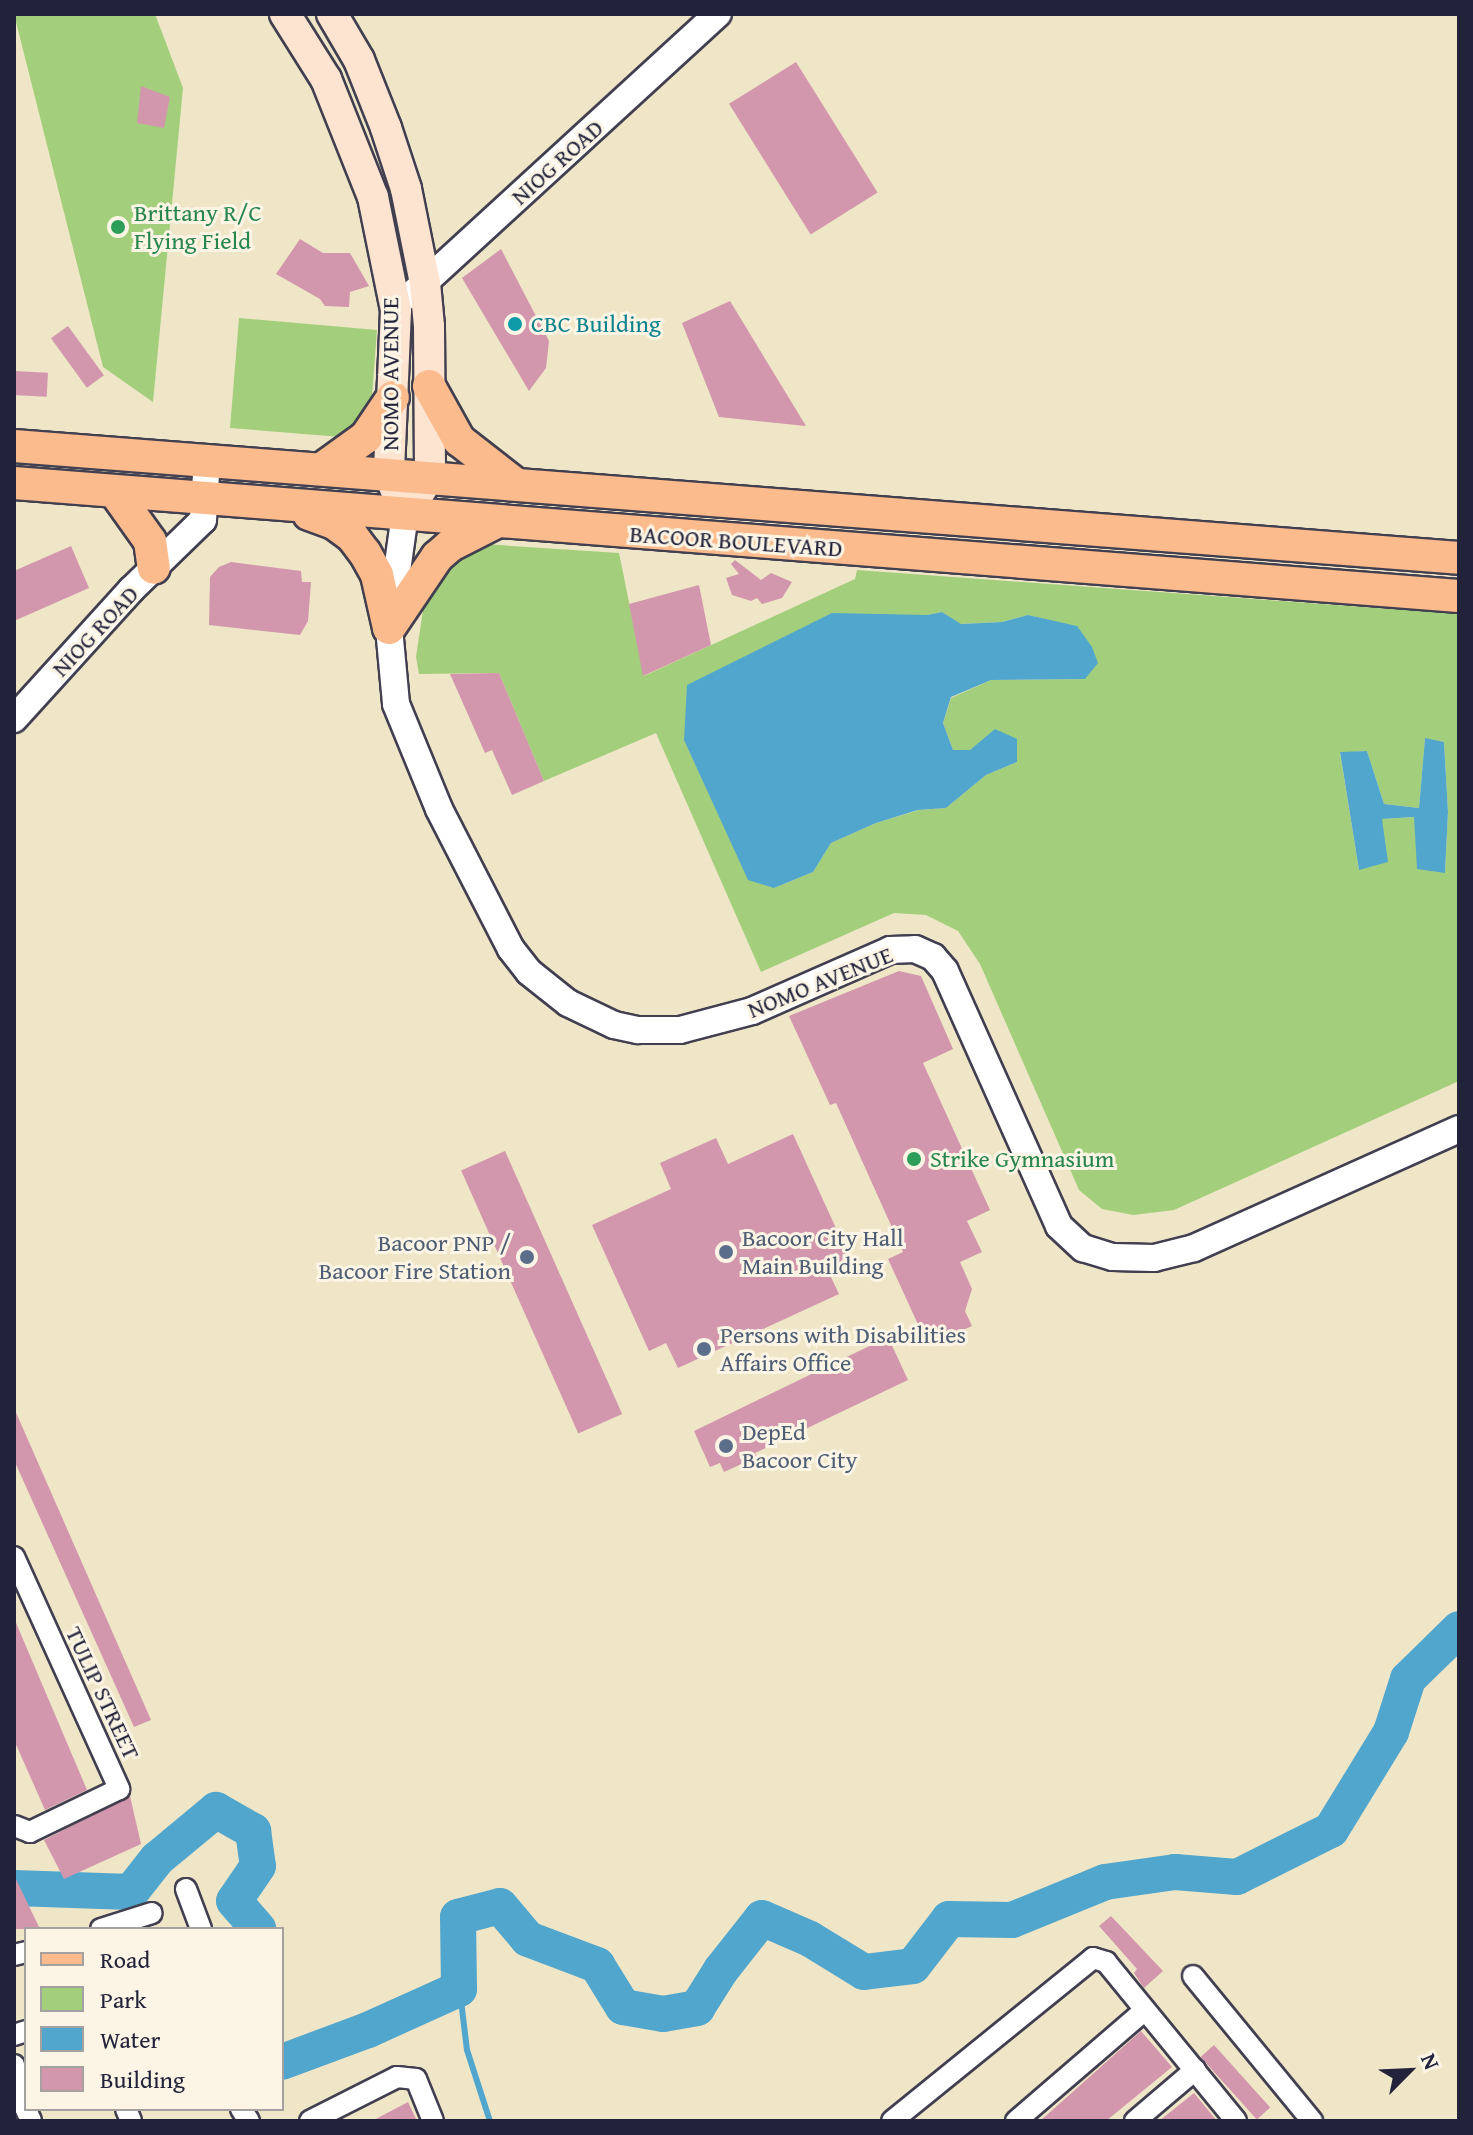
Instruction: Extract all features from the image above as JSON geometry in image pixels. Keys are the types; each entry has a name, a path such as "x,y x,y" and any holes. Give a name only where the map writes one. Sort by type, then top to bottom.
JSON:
{"main road":[{"name":"NOMO AVENUE","path":"285,14 326,79 354,141 373,197 396,310 389,473 405,514"},
{"name":"NOMO AVENUE","path":"332,14 359,60 386,128 406,189 425,283 430,476 405,514"},
{"path":"429,386 459,440 514,483"},
{"path":"323,468 366,437 393,397"},
{"name":"BACOOR BOULEVARD","path":"14,446 1459,558"},
{"name":"BACOOR BOULEVARD","path":"14,483 494,523 1459,596"},
{"path":"115,492 150,541 154,568"},
{"path":"291,507 334,523 352,536 377,575 389,628"},
{"path":"389,628 437,557 451,545 494,523"}],"street":[{"name":"NIOG ROAD","path":"396,310 718,14"},
{"name":"NIOG ROAD","path":"14,719 154,568 203,520 207,459"},
{"name":"NOMO AVENUE","path":"405,514 389,628 396,704 420,766 511,949 547,988 590,1016 638,1030 680,1030 752,1011 890,950 915,949 933,957 945,971 1059,1226 1083,1248 1113,1257 1154,1258 1194,1248 1459,1129"},
{"name":"TULIP STREET","path":"14,1557 70,1689 119,1789 30,1832 14,1826"},
{"path":"186,1889 200,1927"},
{"path":"107,1927 152,1913"},
{"path":"892,2121 1086,1961 1100,1958 1236,2121"},
{"path":"1193,1976 1312,2121"},
{"path":"1016,2121 1145,2010"},
{"path":"14,2065 24,2106"},
{"path":"1135,2121 1195,2070"},
{"path":"310,2121 397,2077 416,2079 433,2121"}],"green space":[{"name":"Brittany R/C Flying Field","path":"14,14 155,14 183,88 153,402 103,367"},
{"path":"239,318 377,330 371,409 341,437 230,428"},
{"path":"468,543 619,553 644,676 855,579 857,570 1459,614 1459,1081 1174,1210 1133,1215 1102,1209 1079,1190 980,964 958,931 926,915 894,913 761,972 656,733 544,781 499,673 419,674 416,657 426,590","holes":["942,612 960,624 1002,622 1028,615 1077,627 1085,679 991,680 951,698 943,723 953,750 970,750 1017,762 986,775 946,808 919,810 876,823 831,843 813,872 774,888 927,615","1425,739 1444,742 1448,812 1445,873 1415,817 1382,819 1359,870 1340,753 1367,751 1384,804 1419,808"]}],"water":[{"path":"942,612 961,624 1002,622 1028,615 1077,626 1092,647 1098,663 1085,679 991,680 951,697 943,723 953,750 970,750 995,729 1017,739 1017,762 986,775 946,808 918,810 876,823 831,843 813,872 774,888 748,880 684,740 687,685 832,613 927,615"},
{"path":"1425,738 1444,742 1448,812 1445,873 1417,869 1414,817 1382,819 1388,862 1359,870 1340,752 1367,751 1384,804 1419,808"}],"building":[{"path":"796,62 878,193 811,234 729,104"},
{"path":"141,86 170,97 164,128 137,123"},
{"path":"300,239 323,253 350,253 369,286 350,292 349,307 325,306 320,299 276,274"},
{"name":"CBC Building","path":"501,249 549,341 546,368 529,391 462,278"},
{"path":"730,301 806,426 719,417 682,323"},
{"path":"68,326 104,375 87,388 51,338"},
{"path":"14,371 48,373 47,397 14,395"},
{"path":"71,546 89,588 14,621 14,571"},
{"path":"735,560 761,580 771,573 792,582 782,598 762,604 757,598 751,601 732,595 726,578 739,574 731,564"},
{"path":"231,562 301,571 302,582 311,582 308,621 300,635 209,625 210,577 219,567"},
{"path":"699,585 711,645 643,676 629,604"},
{"path":"499,673 544,781 512,795 492,750 485,753 450,674"},
{"path":"899,971 921,976 953,1049 923,1063 990,1210 967,1221 982,1252 960,1262 972,1289 965,1311 972,1326 928,1346 888,1259 903,1252 836,1103 830,1105 789,1016"},
{"name":"Bacoor City Hall Main Building","path":"793,1134 850,1259 827,1269 839,1294 678,1368 666,1343 649,1351 592,1225 671,1189 660,1163 716,1138 728,1164"},
{"name":"Bacoor PNP / Bacoor Fire Station","path":"505,1151 622,1414 578,1434 461,1171"},
{"path":"888,1337 908,1380 755,1453 757,1457 724,1472 720,1463 710,1467 694,1431"},
{"path":"14,1408 151,1720 134,1727 14,1460"},
{"path":"14,1618 87,1790 45,1810 14,1740"},
{"path":"130,1796 141,1844 64,1879 44,1840"},
{"path":"14,1875 39,1927 14,1929"},
{"path":"1111,1916 1163,1971 1144,1988 1134,1973 1137,1969 1099,1926"},
{"path":"1141,2031 1172,2067 1106,2121 1040,2121"},
{"path":"1214,2045 1270,2107 1257,2119 1201,2057"},
{"path":"1194,2093 1217,2121 1159,2121"},
{"path":"408,2102 417,2121 372,2121"}],"waterway":[{"path":"284,2061 368,2030 459,1989 458,1917 500,1906 528,1939 597,1965 623,2007 663,2014 697,2008 721,1970 762,1918 810,1939 864,1972 913,1966 949,1919 1012,1920 1105,1882 1175,1872 1237,1877 1331,1830 1391,1732 1408,1679 1459,1629"},
{"path":"14,1888 131,1892 157,1859 216,1810 253,1831 258,1866 234,1901 256,1927"},
{"path":"459,1984 467,2050 490,2121"}],"place":[{"name":"Brittany R/C Flying Field","path":"118,227"},
{"name":"CBC Building","path":"515,324"},
{"name":"Strike Gymnasium","path":"914,1159"},
{"name":"Bacoor City Hall Main Building","path":"726,1252"},
{"name":"Bacoor PNP / Bacoor Fire Station","path":"527,1257"},
{"name":"Persons with Disabilities Affairs Office","path":"704,1349"},
{"name":"DepEd Bacoor City","path":"726,1446"}]}
